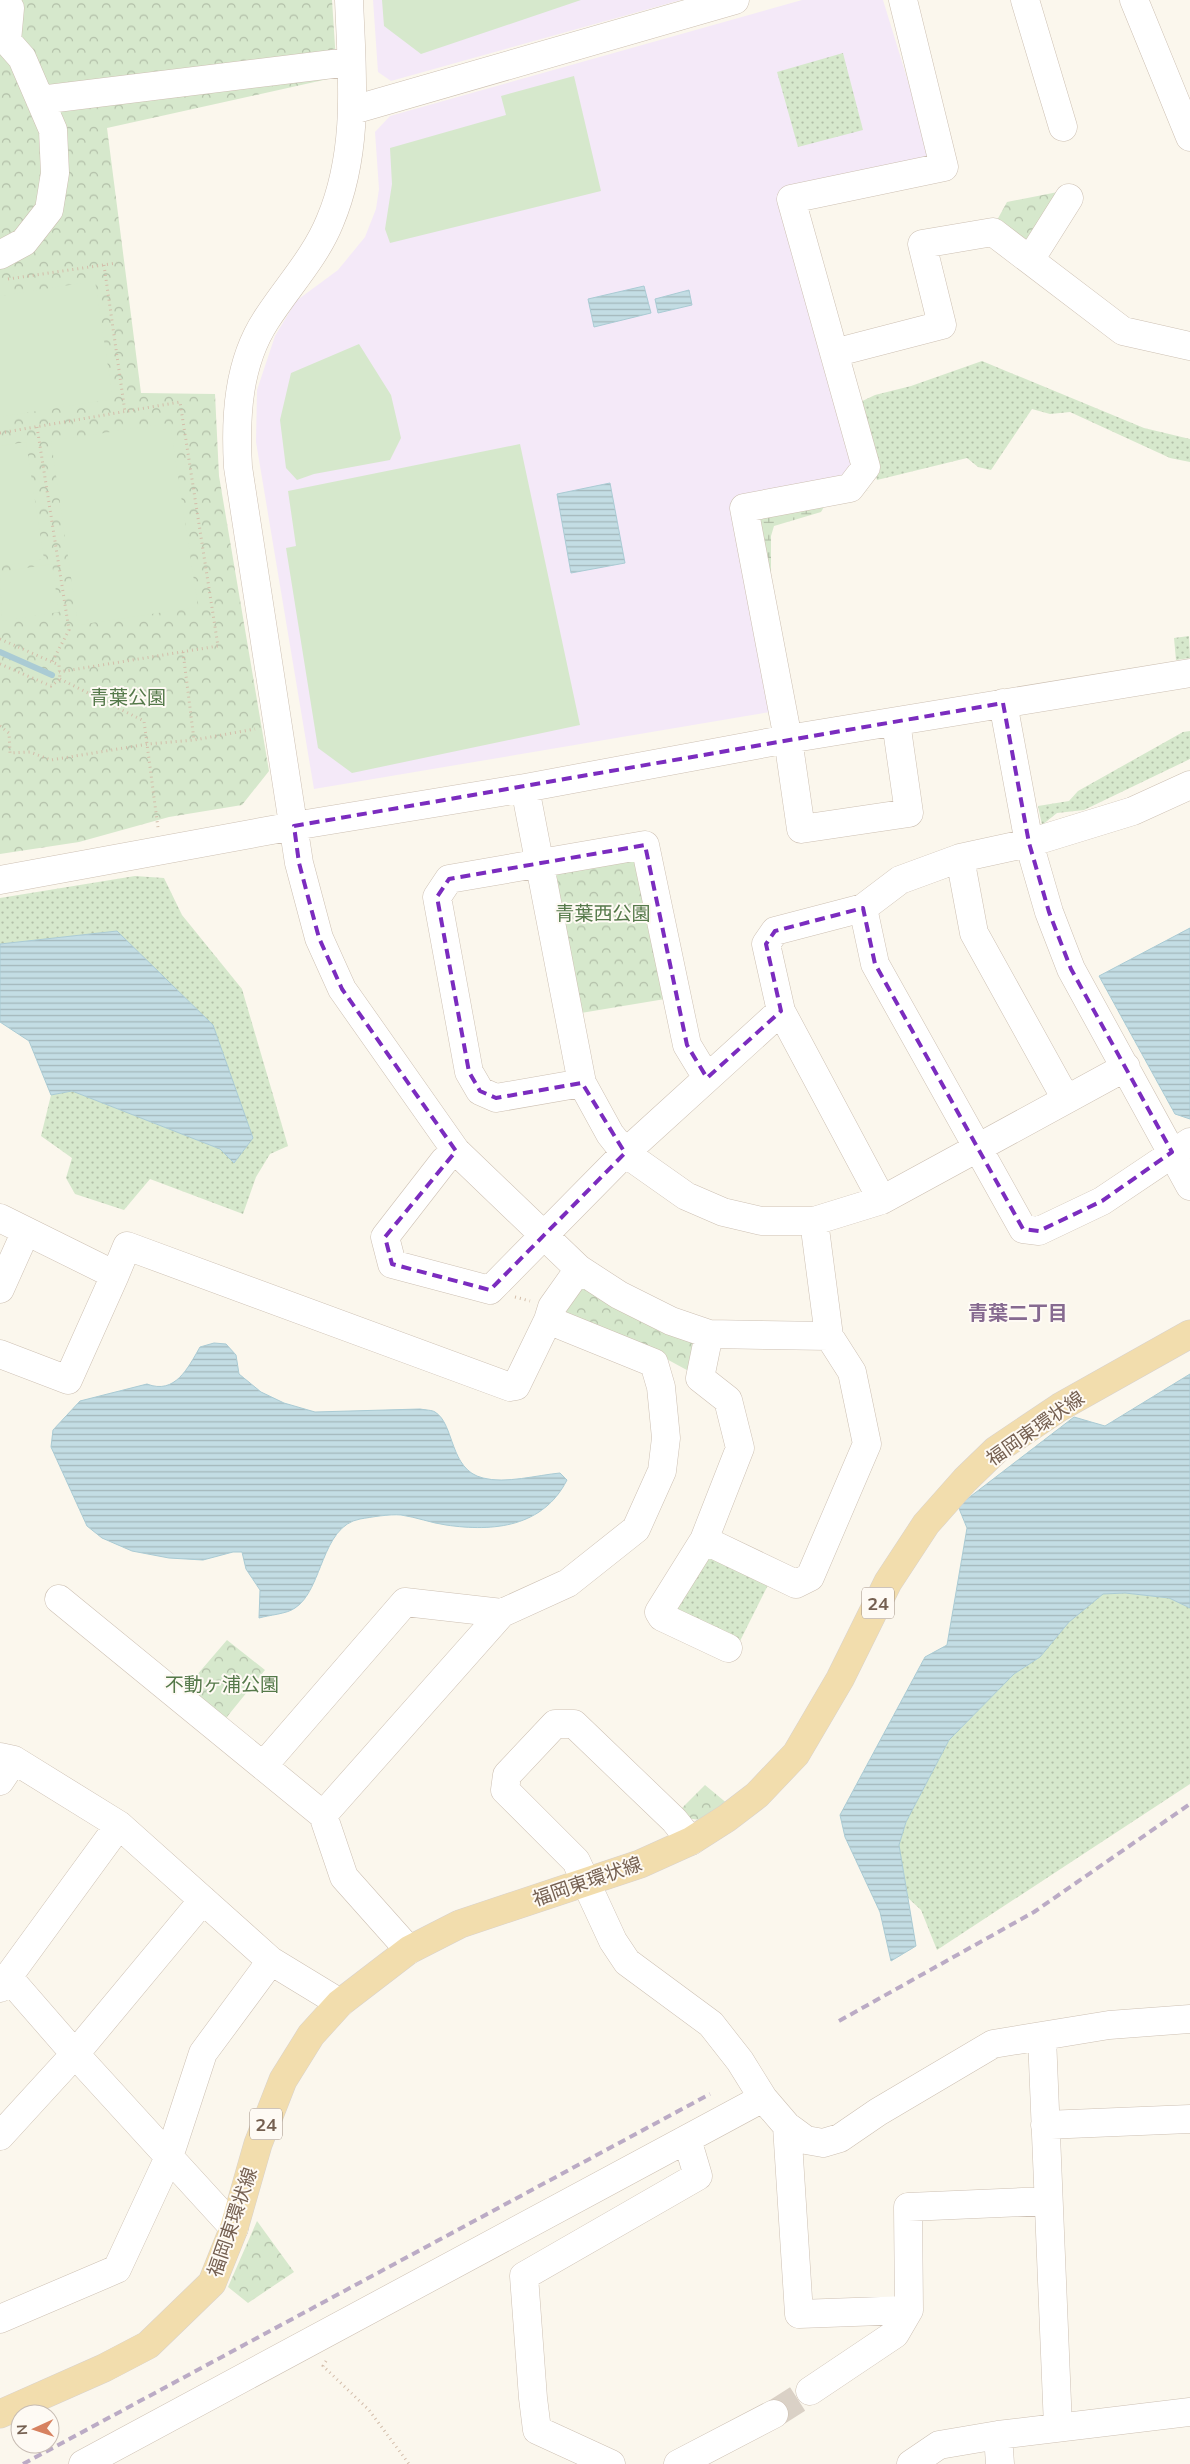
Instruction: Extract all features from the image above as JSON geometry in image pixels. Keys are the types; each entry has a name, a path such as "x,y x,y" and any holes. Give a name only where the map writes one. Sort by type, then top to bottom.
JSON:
{"main road":[{"name":"福岡東環状線","path":"0,2414 104,2368 148,2345 212,2283 234,2228 258,2144 282,2080 311,2035 340,2003 409,1950 460,1924 640,1864 691,1841 727,1818 757,1794 796,1754 840,1679 888,1582 926,1524 965,1480 996,1450 1060,1407 1190,1334"}],"street":[{"path":"349,0 353,110 352,140 346,167 330,222 310,259 265,321 249,355 241,385 236,429 238,467 299,863 319,938 342,989 456,1151 546,1235 579,1269 619,1295 671,1321 709,1334 829,1336"},
{"path":"353,110 734,0"},
{"path":"896,722 909,813 801,829 788,739 744,508 850,488 866,467 792,199 944,167 903,0"},
{"path":"1026,0 1063,127"},
{"path":"1134,0 1190,137"},
{"path":"0,255 24,242 49,210 56,173 53,130 22,58 4,37 10,8"},
{"path":"40,100 341,63"},
{"path":"1030,260 1069,198"},
{"path":"834,353 942,324 922,244 993,232 1123,331 1190,346"},
{"path":"0,880 294,826 525,788 788,739 1190,673"},
{"path":"1003,703 1028,843 1049,912 1072,969 1126,1066 1181,1147 1190,1186"},
{"path":"882,1200 781,1011 766,944 770,937 775,931 863,908 900,880 960,858 1028,843 1133,811 1190,785"},
{"path":"525,788 582,1083 610,1134 625,1152 686,1196 723,1212 760,1221 814,1220 882,1200 1126,1066"},
{"path":"582,1083 496,1098 480,1091 469,1072 437,897 449,879 645,844 687,1045 707,1078"},
{"path":"960,858 974,933 1066,1099"},
{"path":"863,908 875,964 976,1148 1023,1229 1039,1232 1102,1201 1181,1147"},
{"path":"456,1151 444,1161 385,1237 392,1264 490,1290 546,1235 625,1152 781,1011"},
{"path":"0,1218 115,1275"},
{"path":"704,1540 796,1584 810,1577 867,1444 852,1372 829,1336 814,1220"},
{"path":"0,1288 26,1231"},
{"path":"0,1354 68,1380 127,1246 510,1387 516,1386 550,1314 579,1269"},
{"path":"322,1815 502,1613 568,1583 636,1528 662,1471 666,1438 661,1387 654,1363 550,1314"},
{"path":"709,1334 700,1378 728,1400 740,1448 704,1540 659,1612 662,1617 728,1648"},
{"path":"60,1599 322,1815 344,1877 409,1950"},
{"path":"263,1766 405,1602 502,1613"},
{"path":"691,1841 674,1820 574,1724 555,1724 507,1775 505,1790 576,1861 613,1941 627,1962 711,2024 740,2061 763,2098 787,2126 806,2140 823,2143 840,2138 878,2112 992,2044 1042,2037 1062,2031 1109,2024 1190,2019"},
{"path":"5,1766 119,1825 271,1961 340,2003"},
{"path":"119,1825 4,1982 75,2054 234,2228"},
{"path":"0,2136 75,2054 203,1900"},
{"path":"0,2319 117,2269 169,2157 204,2053 271,1961"},
{"path":"1042,2037 1058,2427"},
{"path":"82,2464 763,2098"},
{"path":"1045,2125 1190,2119"},
{"path":"787,2126 799,2314 909,2310"},
{"path":"611,2464 538,2430 533,2398 524,2276 698,2176 687,2139"},
{"path":"810,2392 895,2334 909,2310 908,2207 1048,2201"},
{"path":"911,2464 939,2445 1058,2427 1190,2412"},
{"path":"678,2464 774,2414"},
{"path":"998,2435 1000,2464"}],"path":[{"path":"0,280 116,263"},
{"path":"104,265 125,412"},
{"path":"0,433 180,402 218,646 59,672"},
{"path":"36,427 69,630 52,662"},
{"path":"0,640 59,665 60,679"},
{"path":"183,652 194,740"},
{"path":"0,664 51,686 60,679"},
{"path":"60,679 144,720 158,828"},
{"path":"0,726 9,733 10,753 30,752 51,760 148,744 194,740 257,729"},
{"path":"490,1290 550,1314"},
{"path":"334,2329 338,2342 323,2366 369,2410 409,2464"}],"highlighted area":[{"path":"1003,703 1029,843 1049,912 1071,969 1172,1152 1102,1201 1039,1231 1023,1229 875,964 863,908 775,931 766,944 781,1011 707,1078 687,1045 645,845 449,879 437,897 469,1072 480,1091 496,1098 582,1083 625,1153 490,1290 392,1264 385,1237 456,1151 342,989 319,938 299,863 294,826"}],"shaded area":[{"path":"373,0 681,0 391,81 378,72"},
{"path":"802,0 883,0 930,153 924,161 779,197 858,467 847,480 736,504 776,711 314,789 256,442 257,390 275,336 296,301 338,270 365,237 376,209 379,189 375,132 390,116"}],"green space":[{"name":"青葉公園","path":"0,0 332,0 337,77 107,128 141,393 215,394 219,476 269,771 242,805 169,817 79,842 0,854"},
{"path":"382,0 581,0 421,54 384,26"},
{"path":"843,53 863,130 798,147 777,72"},
{"path":"574,76 601,191 390,243 385,229 392,184 390,148 506,115 501,96"},
{"path":"1063,191 1029,240 1018,242 996,222 1007,202"},
{"path":"95,281 113,399 0,417 0,296"},
{"path":"359,344 391,395 401,438 390,460 314,474 297,480 286,468 280,420 291,373"},
{"path":"982,361 1144,428 1190,439 1190,462 1170,458 1070,412 1050,414 1032,409 991,470 978,467 967,458 877,480 856,404 875,395 911,386"},
{"path":"170,423 198,607 78,625 51,441"},
{"path":"26,442 44,559 0,566 0,446"},
{"path":"520,444 580,725 352,773 318,748 286,548 296,546 288,491"},
{"path":"870,490 828,500 821,512 774,526 771,536 771,604 751,510"},
{"path":"52,564 59,612 2,621 0,572"},
{"path":"1189,636 1190,658 1176,660 1174,638"},
{"path":"1190,731 1190,759 1084,810 1057,813 1042,825 1038,806 1069,801 1078,791 1183,732"},
{"name":"青葉西公園","path":"640,854 665,999 575,1014 549,870"},
{"path":"135,876 164,878 182,915 242,989 288,1146 270,1154 256,1177 243,1214 150,1179 124,1210 75,1194 66,1178 72,1158 41,1136 51,1095 72,1091 220,1149 234,1163 253,1138 213,1025 117,931 0,944 0,898"},
{"path":"581,1284 702,1340 696,1375 661,1356 558,1310"},
{"path":"706,1550 770,1581 736,1649 664,1611"},
{"path":"1125,1593 1169,1598 1190,1608 1190,1784 937,1950 921,1910 908,1898 899,1845 906,1822 949,1740 1014,1674 1040,1657 1069,1622 1103,1594"},
{"name":"不動ヶ浦公園","path":"227,1640 265,1670 222,1723 184,1690"},
{"path":"705,1785 729,1805 704,1819 692,1819 676,1814"},
{"path":"257,2221 294,2272 248,2303 228,2287"}],"water":[{"path":"644,286 651,313 594,327 588,299"},
{"path":"689,290 692,305 658,313 655,299"},
{"path":"610,483 625,563 571,573 557,494"},
{"path":"1190,928 1190,1119 1175,1114 1099,976"},
{"path":"117,931 213,1025 253,1138 234,1163 220,1149 72,1091 51,1095 29,1041 0,1022 0,944"},
{"path":"214,1343 226,1344 236,1355 239,1374 261,1392 284,1403 315,1412 420,1409 432,1411 441,1418 458,1457 472,1473 483,1478 501,1480 560,1473 567,1480 557,1496 545,1508 531,1517 516,1523 482,1528 464,1527 396,1515 360,1519 347,1524 337,1533 330,1545 304,1599 292,1610 259,1618 260,1590 246,1569 242,1552 233,1552 203,1560 169,1558 132,1551 102,1538 87,1526 51,1447 53,1430 80,1401 147,1384 165,1386 173,1383 180,1378 200,1347"},
{"path":"1190,1374 1190,1608 1169,1598 1125,1593 1103,1594 1069,1622 1040,1657 1014,1674 949,1740 906,1822 899,1845 916,1946 891,1961 880,1912 845,1837 840,1815 925,1657 947,1645 967,1528 958,1506 1074,1417 1105,1426"}],"waterway":[{"path":"0,652 52,675"}],"tunnel":[{"path":"774,2414 810,2391"}],"railway":[{"path":"839,2021 1034,1912 1190,1804"},
{"path":"23,2464 710,2094"}],"district":[{"name":"青葉二丁目","path":"1018,1312"}]}
